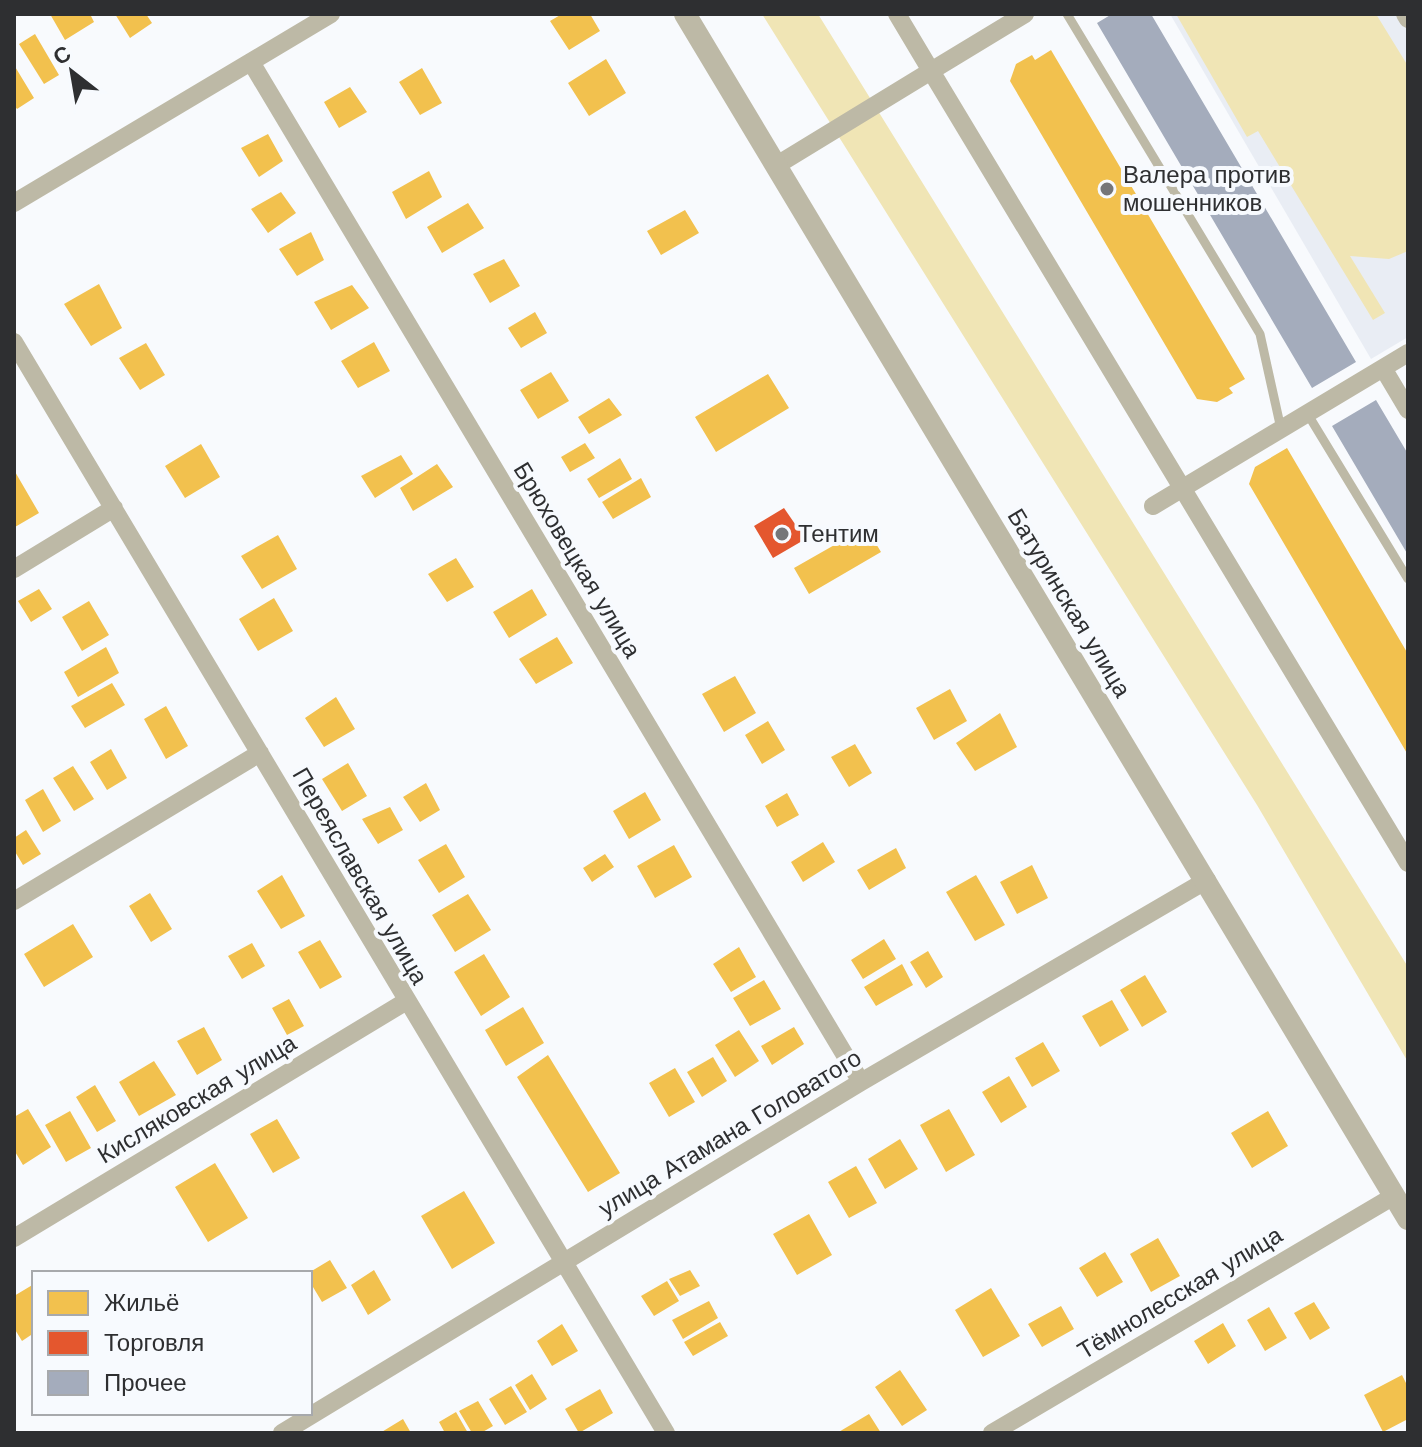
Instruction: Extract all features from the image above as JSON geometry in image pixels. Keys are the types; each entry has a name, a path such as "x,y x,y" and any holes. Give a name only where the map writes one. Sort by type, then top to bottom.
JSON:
{"street":[{"path":"14,203 331,14"},
{"name":"Батуринская улица","path":"685,14 1408,1219"},
{"path":"897,14 1408,863"},
{"path":"777,165 1025,14"},
{"name":"Брюховецкая улица","path":"251,62 861,1082"},
{"name":"Переяславская улица","path":"14,342 405,1002 666,1433"},
{"path":"1153,506 1408,353"},
{"path":"1383,368 1408,410"},
{"path":"14,569 114,508"},
{"path":"14,901 260,753"},
{"name":"улица Атамана Головатого","path":"312,1415 861,1082 1207,880"},
{"name":"Кисляковская улица","path":"14,1238 405,1002"},
{"name":"Тёмнолесская улица","path":"992,1433 1394,1196"},
{"name":"улица Атамана Головатого","path":"282,1433 311,1415"}],"lane":[{"path":"1067,14 1260,334 1281,429"},
{"path":"1307,413 1408,579"}],"shaded area":[{"path":"762,14 818,14 1408,967 1408,1062 1257,805"},
{"path":"1170,14 1408,14 1408,337 1371,359"},
{"path":"1176,14 1376,14 1408,66 1408,251 1389,259 1350,256 1385,313 1373,320 1258,131 1247,137"}],"building: Жильё":[{"path":"50,14 90,14 94,22 65,40"},
{"path":"115,14 146,14 152,23 130,38"},
{"path":"562,14 590,14 600,31 569,50 550,21"},
{"path":"35,34 59,75 44,84 19,44"},
{"path":"1051,50 1245,379 1229,388 1233,393 1217,402 1197,399 1010,81 1016,64 1032,55 1035,60"},
{"path":"606,59 626,93 589,116 568,83"},
{"path":"14,65 34,98 17,109 14,105"},
{"path":"422,68 442,103 420,115 399,82"},
{"path":"350,87 367,112 339,128 324,102"},
{"path":"268,134 283,161 259,177 241,148"},
{"path":"429,171 442,197 406,219 392,192"},
{"path":"281,192 296,213 268,233 251,209"},
{"path":"468,203 484,228 442,253 427,227"},
{"path":"685,210 699,233 661,255 647,231"},
{"path":"311,232 324,260 297,276 279,249"},
{"path":"504,259 520,286 490,303 473,274"},
{"path":"99,284 122,328 91,346 64,304"},
{"path":"352,285 369,308 331,330 314,302"},
{"path":"535,312 547,333 521,348 508,328"},
{"path":"374,342 390,371 358,388 341,361"},
{"path":"146,343 165,375 140,390 119,358"},
{"path":"551,372 569,401 538,419 520,390"},
{"path":"768,374 789,408 716,452 695,417"},
{"path":"609,398 622,415 589,434 578,417"},
{"path":"585,443 595,458 570,472 561,457"},
{"path":"201,444 220,477 185,498 165,466"},
{"path":"1287,448 1408,654 1408,755 1249,484 1255,467"},
{"path":"401,455 413,474 375,498 361,476"},
{"path":"620,458 632,479 599,498 587,479"},
{"path":"437,464 453,487 413,511 400,488"},
{"path":"14,470 39,513 15,527 14,525"},
{"path":"641,478 651,497 613,519 602,502"},
{"path":"866,527 881,552 809,594 794,568"},
{"path":"278,535 297,569 262,589 241,556"},
{"path":"456,558 474,587 447,602 428,574"},
{"path":"39,589 52,609 31,622 18,601"},
{"path":"532,589 547,615 509,638 493,612"},
{"path":"274,598 293,631 258,651 239,619"},
{"path":"89,601 109,635 82,651 62,617"},
{"path":"557,637 573,663 536,684 519,659"},
{"path":"106,647 119,673 78,697 64,672"},
{"path":"735,676 756,713 724,732 702,694"},
{"path":"112,683 125,705 85,728 71,706"},
{"path":"950,689 967,721 934,740 916,708"},
{"path":"336,697 355,729 324,747 305,718"},
{"path":"166,706 188,746 166,759 144,719"},
{"path":"1000,713 1017,747 975,771 956,743"},
{"path":"768,721 785,750 762,764 745,735"},
{"path":"855,744 872,773 849,787 831,757"},
{"path":"111,749 127,778 107,790 90,762"},
{"path":"348,763 367,796 342,811 322,779"},
{"path":"73,766 94,799 74,811 53,778"},
{"path":"426,783 440,810 420,822 403,797"},
{"path":"43,789 61,821 43,832 25,800"},
{"path":"645,792 661,820 629,839 613,811"},
{"path":"787,793 799,815 777,827 765,806"},
{"path":"390,807 403,830 378,844 362,819"},
{"path":"26,830 41,854 23,865 14,850 14,838"},
{"path":"823,842 835,862 803,882 791,862"},
{"path":"446,844 465,877 439,893 418,860"},
{"path":"674,845 692,877 655,898 637,866"},
{"path":"896,848 906,868 869,890 857,870"},
{"path":"605,854 614,867 592,882 583,868"},
{"path":"1032,865 1048,898 1017,914 1000,882"},
{"path":"282,875 305,916 281,929 257,891"},
{"path":"976,875 1005,925 975,941 946,892"},
{"path":"150,893 172,929 151,942 129,906"},
{"path":"468,894 491,930 455,952 432,915"},
{"path":"73,924 93,957 44,987 24,954"},
{"path":"884,939 896,959 863,979 851,960"},
{"path":"320,940 342,977 320,989 298,952"},
{"path":"252,943 265,966 242,979 228,956"},
{"path":"739,947 756,977 731,992 713,964"},
{"path":"928,951 943,977 926,988 910,962"},
{"path":"484,954 510,997 481,1016 454,972"},
{"path":"902,964 913,985 876,1006 864,987"},
{"path":"1145,975 1167,1012 1142,1027 1120,990"},
{"path":"764,980 781,1009 750,1026 733,998"},
{"path":"289,999 304,1026 287,1035 272,1008"},
{"path":"1112,1000 1129,1030 1100,1047 1082,1016"},
{"path":"523,1007 544,1043 506,1066 485,1030"},
{"path":"204,1027 222,1060 197,1075 177,1041"},
{"path":"794,1027 804,1044 772,1065 761,1046"},
{"path":"739,1030 759,1061 735,1077 715,1045"},
{"path":"1043,1042 1060,1071 1032,1087 1015,1058"},
{"path":"548,1055 620,1173 588,1192 517,1077"},
{"path":"713,1057 727,1081 702,1097 687,1072"},
{"path":"154,1061 176,1095 139,1116 119,1082"},
{"path":"675,1068 695,1102 669,1117 649,1083"},
{"path":"1009,1076 1027,1107 1001,1123 982,1092"},
{"path":"95,1085 116,1121 97,1132 76,1097"},
{"path":"28,1109 51,1147 23,1165 14,1150 14,1117"},
{"path":"949,1109 975,1155 946,1172 920,1125"},
{"path":"70,1111 91,1148 66,1162 45,1125"},
{"path":"1268,1111 1288,1146 1252,1168 1231,1133"},
{"path":"277,1119 300,1158 273,1173 250,1134"},
{"path":"900,1139 918,1169 885,1189 868,1159"},
{"path":"215,1163 248,1218 208,1242 175,1187"},
{"path":"856,1166 877,1203 849,1218 828,1182"},
{"path":"464,1191 495,1243 452,1269 421,1216"},
{"path":"809,1214 832,1255 797,1275 773,1234"},
{"path":"1158,1238 1180,1276 1151,1292 1130,1254"},
{"path":"1105,1252 1123,1282 1097,1297 1079,1268"},
{"path":"330,1260 347,1288 322,1302 312,1285 312,1271"},
{"path":"374,1270 391,1300 368,1315 351,1285"},
{"path":"690,1270 700,1286 680,1296 669,1279"},
{"path":"667,1281 679,1301 654,1316 641,1296"},
{"path":"32,1285 32,1334 22,1341 14,1328 14,1296"},
{"path":"991,1288 1020,1336 983,1357 955,1310"},
{"path":"709,1301 718,1318 683,1339 672,1320"},
{"path":"1314,1302 1330,1328 1310,1340 1294,1313"},
{"path":"1061,1306 1074,1329 1042,1347 1028,1324"},
{"path":"1269,1307 1287,1338 1265,1351 1247,1320"},
{"path":"720,1322 728,1336 693,1356 684,1342"},
{"path":"1223,1323 1236,1346 1208,1364 1194,1341"},
{"path":"562,1324 578,1351 552,1366 537,1341"},
{"path":"900,1370 927,1410 902,1426 875,1387"},
{"path":"532,1374 547,1399 530,1410 515,1385"},
{"path":"1402,1375 1408,1387 1408,1419 1383,1432 1364,1395"},
{"path":"511,1386 527,1412 505,1425 489,1399"},
{"path":"600,1389 613,1413 579,1433 565,1409"},
{"path":"478,1401 493,1426 481,1433 472,1433 459,1411"},
{"path":"456,1412 468,1433 445,1433 439,1422"},
{"path":"869,1414 881,1433 837,1433"},
{"path":"403,1419 411,1433 380,1433"}],"building: Торговля":[{"path":"784,508 795,524 800,521 809,537 773,558 754,526"}],"building: Прочее":[{"path":"1112,14 1151,14 1356,362 1312,388 1097,23"},
{"path":"1376,400 1408,454 1408,555 1332,426"}],"place":[{"name":"Валера против мошенников","path":"1107,189"},
{"name":"Тентим","path":"782,534"}]}
